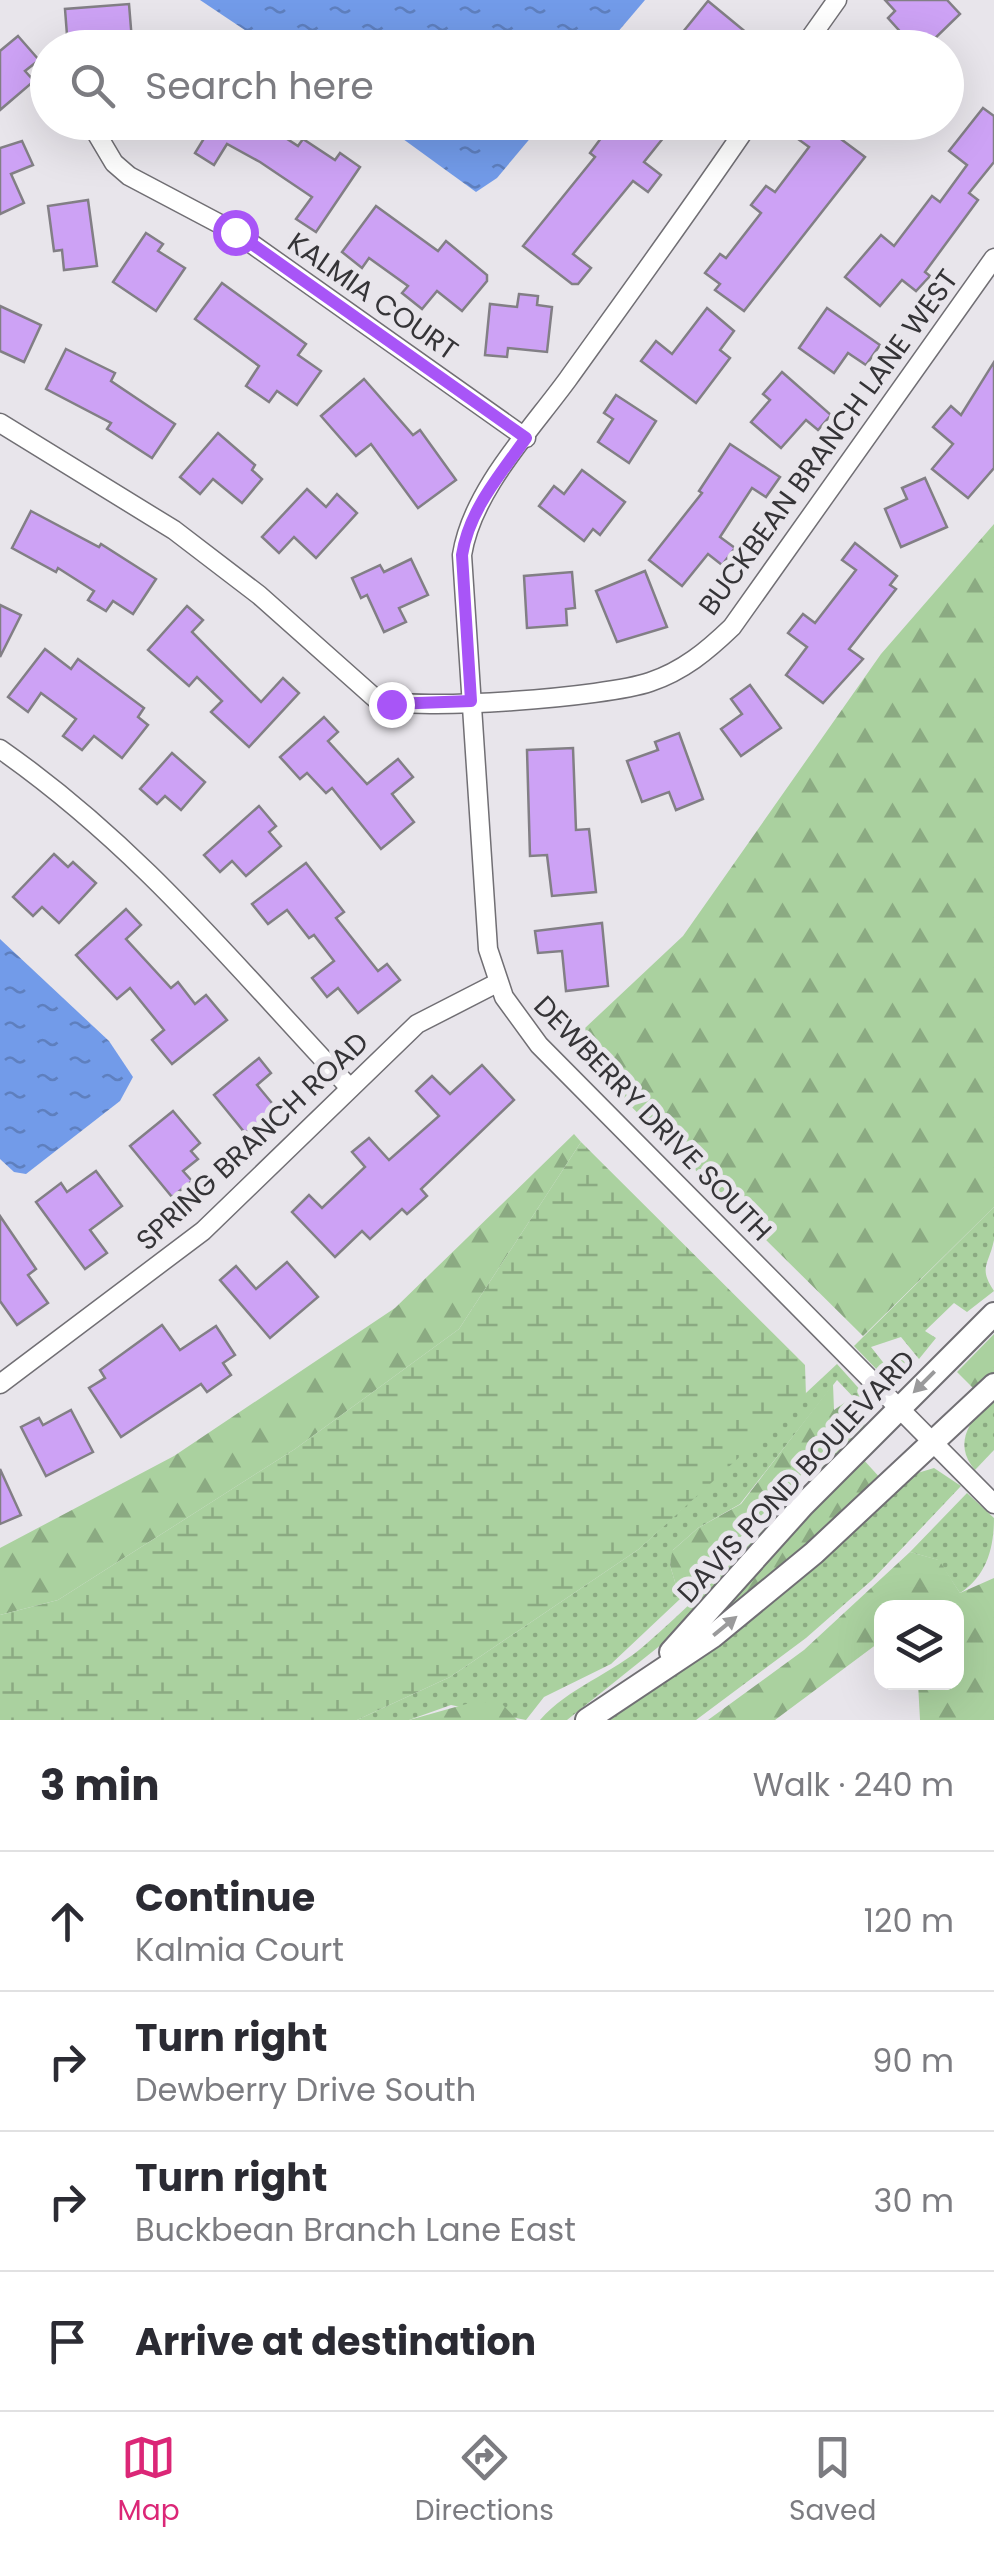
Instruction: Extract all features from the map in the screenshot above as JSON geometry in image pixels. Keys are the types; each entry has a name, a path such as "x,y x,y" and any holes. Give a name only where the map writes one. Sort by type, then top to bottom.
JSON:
{"street":[{"path":"816,30 837,0"},
{"name":"KALMIA COURT","path":"100,140 114,163 129,176 235,232 526,438"},
{"name":"DEWBERRY DRIVE SOUTH","path":"737,140 474,513 465,534 462,555 482,910 497,983 539,1046 994,1504"},
{"name":"BUCKBEAN BRANCH LANE WEST","path":"0,422 174,530 259,595 376,700 391,704 471,701 623,690 674,672 705,652 732,627 994,258"},
{"path":"0,749 90,817 156,876 350,1088"},
{"name":"SPRING BRANCH ROAD","path":"0,1384 203,1230 425,1018 497,983"},
{"name":"DAVIS POND BOULEVARD","path":"644,1680 803,1504 994,1314"},
{"name":"DAVIS POND BOULEVARD","path":"588,1720 713,1636 814,1553 994,1385"}],"green space":[{"path":"994,524 994,1207 863,1336 568,1044 683,936 881,654"},
{"path":"574,1134 581,1142 459,1329 295,1449 58,1600 0,1615 0,1548 174,1456 395,1308"},
{"path":"581,1142 805,1365 806,1396 639,1549 450,1677 357,1720 0,1720 0,1615 58,1600 295,1449 459,1329"},
{"path":"994,1207 994,1240 986,1271 994,1291 967,1312 954,1303 925,1331 936,1338 919,1359 901,1337 871,1347 886,1366 909,1353 913,1359 882,1375 854,1346"},
{"path":"994,1334 994,1373 976,1391 957,1372"},
{"path":"837,1364 863,1393 856,1400 837,1380 740,1504 698,1528 673,1550 670,1565 680,1599 611,1664 544,1697 526,1720 451,1705 409,1720 357,1720 450,1677 639,1549"},
{"path":"833,1384 834,1410 853,1397 856,1400 838,1437 680,1599 670,1565 672,1551 698,1528 741,1504"},
{"path":"994,1395 994,1450 975,1470 965,1450 967,1431"},
{"path":"868,1399 868,1418 859,1435 672,1636 567,1720 540,1720 564,1698 632,1655 698,1597 846,1442 857,1410"},
{"path":"862,1458 882,1480 711,1629 707,1623"},
{"path":"934,1468 961,1486 872,1580 806,1638 696,1720 609,1720 678,1672 911,1475"},
{"path":"967,1493 994,1518 994,1529 983,1569 960,1593 938,1560 910,1552"},
{"path":"910,1552 939,1560 960,1593 994,1578 994,1720 920,1720 918,1690 964,1690 964,1600 874,1600 874,1646 775,1720 708,1720 804,1650"},
{"path":"477,1701 503,1705 517,1720 409,1720"}],"water":[{"path":"200,0 645,0 619,30 245,30"},
{"path":"404,140 529,140 497,178 476,192"},
{"path":"0,939 109,1041 133,1077 120,1101 26,1174 14,1172 0,1159"}],"building":[{"path":"885,0 947,0 960,14 944,30 899,30 888,18 895,11"},
{"path":"708,1 743,30 685,30"},
{"path":"129,4 131,30 67,30 65,9"},
{"path":"18,36 30,50 30,67 25,71 30,84 0,110 0,51"},
{"path":"983,108 994,116 994,162 969,193 978,200 925,272 930,276 916,291 902,280 880,306 845,277 881,235 894,246 932,196 940,202 967,165 949,151 958,140 964,140 964,132"},
{"path":"203,140 289,140 298,146 305,140 335,160 340,153 360,167 316,232 296,219 312,197 260,162 227,144 214,165 195,153"},
{"path":"600,140 662,140 644,162 661,175 648,192 633,181 573,254 591,268 578,284 572,284 523,246 595,157 590,153"},
{"path":"799,140 842,140 865,157 744,311 715,290 720,284 705,273 720,254 726,258 761,213 751,205 766,186 775,192 809,147"},
{"path":"22,141 33,165 11,174 24,203 0,214 0,148"},
{"path":"88,200 97,266 64,270 62,250 54,251 48,206"},
{"path":"376,206 438,251 446,241 487,275 487,281 462,311 437,291 422,309 402,293 408,286 369,258 362,268 342,252"},
{"path":"146,233 163,244 158,251 185,268 156,311 113,282"},
{"path":"222,283 306,344 298,355 321,371 297,405 277,391 269,402 246,386 259,366 195,319"},
{"path":"519,294 538,296 537,305 552,307 547,352 508,348 507,357 485,355 490,304 517,307"},
{"path":"0,306 41,325 24,362 0,351"},
{"path":"707,308 734,331 720,350 730,358 696,403 641,361 656,341 672,354"},
{"path":"827,308 880,345 866,365 848,353 834,373 799,348"},
{"path":"66,349 115,373 111,381 175,424 152,458 107,429 111,423 46,389"},
{"path":"994,362 994,468 968,498 932,469 953,444 933,427 951,406 961,415"},
{"path":"782,372 831,415 818,430 806,420 781,448 751,422 770,400 763,394"},
{"path":"364,379 413,435 420,430 456,480 418,508 371,444 356,456 321,416"},
{"path":"616,395 656,421 629,463 598,442 613,419 604,413"},
{"path":"218,433 255,465 252,470 262,479 242,503 213,479 200,494 180,477"},
{"path":"730,444 780,477 766,497 752,488 720,537 735,548 722,565 708,554 682,586 649,560 702,493 699,491"},
{"path":"582,470 625,502 600,535 593,529 584,541 539,506 554,486 564,494"},
{"path":"925,478 947,527 901,547 885,509 907,499 902,488"},
{"path":"307,489 326,507 337,494 357,513 316,558 294,537 279,553 262,537"},
{"path":"31,511 99,547 101,544 156,579 133,614 113,601 106,611 88,600 94,591 58,568 56,572 12,548"},
{"path":"855,543 897,576 890,585 896,589 849,649 863,659 823,703 786,675 807,647 788,633 803,614 815,623 856,570 842,560"},
{"path":"411,559 428,595 399,608 406,622 384,632 367,595 361,598 352,578 380,565 384,572"},
{"path":"645,571 667,627 617,642 596,591"},
{"path":"572,572 575,608 566,609 567,625 527,628 524,576"},
{"path":"0,605 21,615 0,657"},
{"path":"187,606 203,620 192,632 261,702 283,678 299,693 249,747 211,712 222,701 197,677 189,686 148,650"},
{"path":"45,649 71,669 78,659 144,708 138,717 148,725 122,758 94,736 82,750 63,736 76,719 41,693 28,712 8,697"},
{"path":"750,685 781,728 741,756 721,729 742,714 731,699"},
{"path":"324,717 338,732 328,741 367,784 398,759 413,777 392,794 414,822 381,849 332,788 326,793 307,773 300,779 280,757"},
{"path":"679,733 703,799 676,810 669,792 642,802 627,761 658,750 655,742"},
{"path":"573,748 576,830 589,829 596,892 552,896 547,855 530,856 527,750"},
{"path":"172,753 205,782 181,810 165,796 157,804 140,789"},
{"path":"259,806 276,826 269,832 281,846 246,876 232,861 220,872 204,855"},
{"path":"54,854 68,867 73,862 96,883 59,923 42,907 33,916 13,897"},
{"path":"306,863 344,912 336,918 378,971 387,964 400,980 358,1013 338,988 327,997 312,978 334,961 314,935 309,938 287,910 268,924 252,904"},
{"path":"126,909 141,925 126,939 171,988 178,982 195,1004 206,995 227,1020 172,1064 152,1040 164,1030 130,988 117,999 76,955"},
{"path":"602,923 608,986 566,991 562,951 538,953 535,931"},
{"path":"259,1058 271,1073 257,1085 276,1108 245,1133 214,1095"},
{"path":"482,1065 514,1100 421,1189 427,1196 407,1214 402,1209 370,1239 362,1231 335,1257 292,1212 309,1195 322,1208 365,1167 352,1152 369,1138 389,1160 439,1116 416,1091 432,1076 450,1094"},
{"path":"173,1111 200,1143 191,1151 198,1159 183,1171 192,1181 172,1197 130,1146"},
{"path":"96,1171 122,1206 90,1230 107,1253 85,1269 36,1202 61,1183 67,1192"},
{"path":"0,1216 36,1269 28,1275 48,1303 17,1325 0,1301"},
{"path":"287,1262 318,1297 270,1338 220,1280 236,1266 256,1289"},
{"path":"162,1325 180,1350 216,1326 235,1355 223,1363 231,1375 207,1392 201,1384 121,1437 89,1388 105,1378 100,1370"},
{"path":"71,1410 93,1452 46,1476 21,1427 39,1418 43,1425"},
{"path":"0,1469 21,1515 0,1524"}],"route":[{"path":"235,232 526,438 474,513 465,534 462,555 471,701 391,704"}]}
